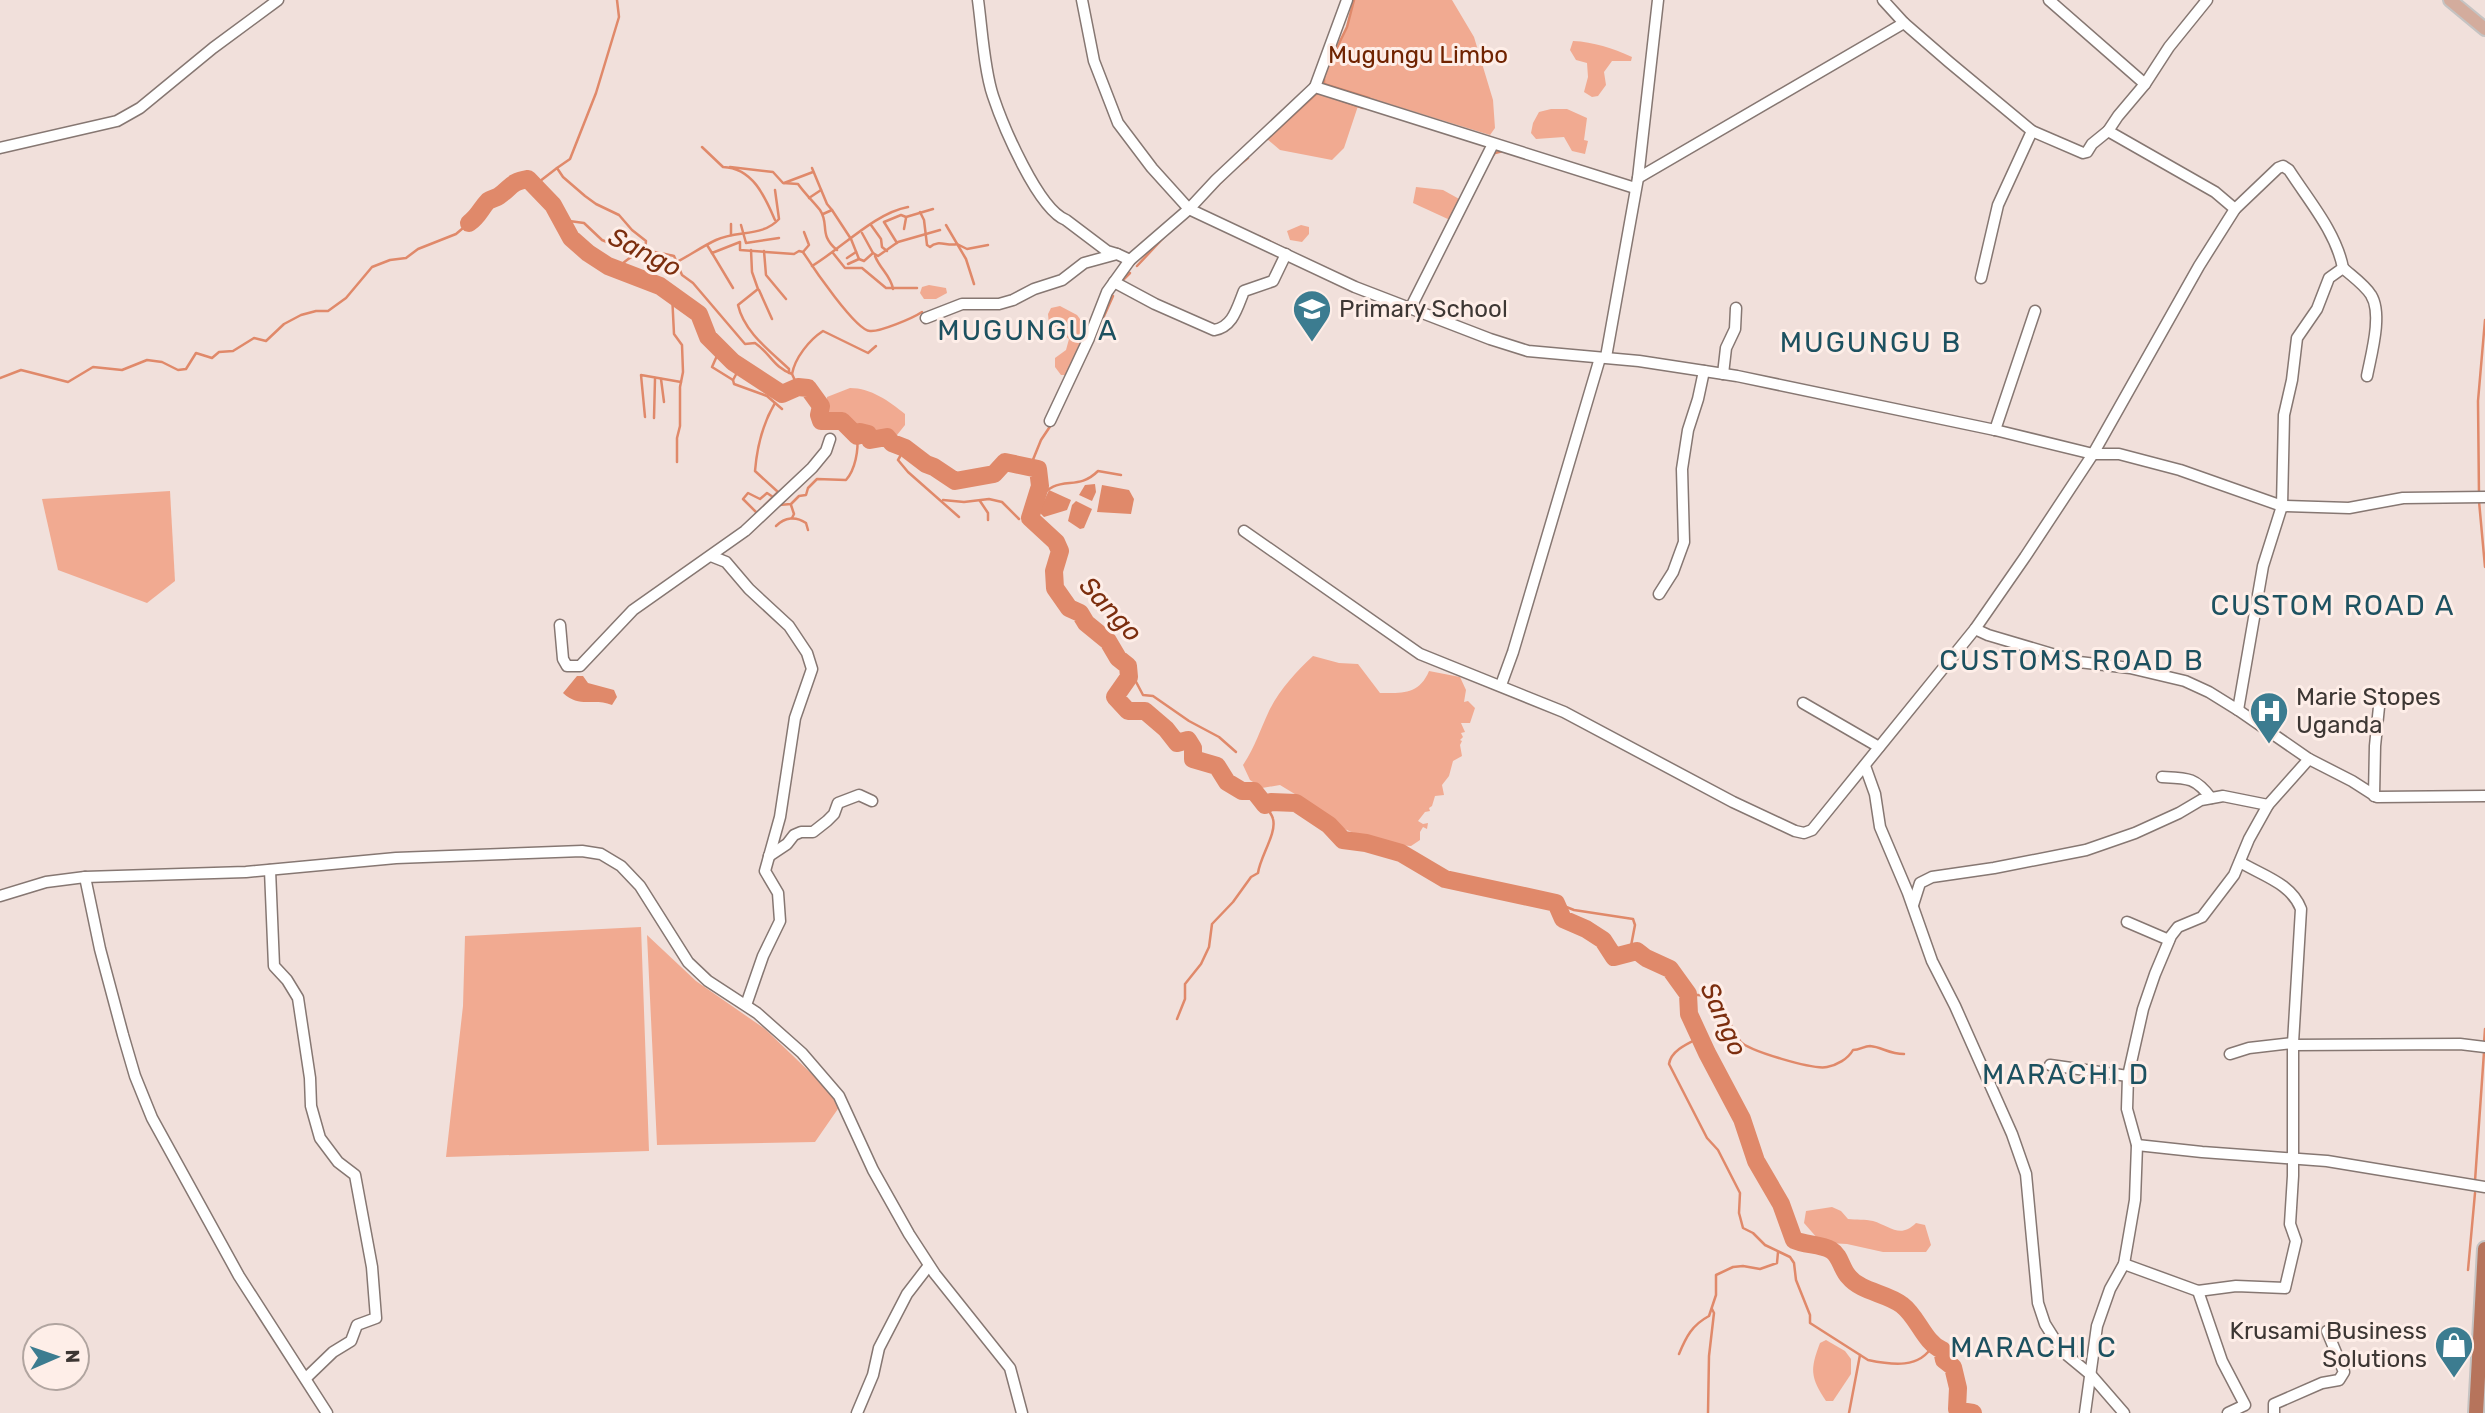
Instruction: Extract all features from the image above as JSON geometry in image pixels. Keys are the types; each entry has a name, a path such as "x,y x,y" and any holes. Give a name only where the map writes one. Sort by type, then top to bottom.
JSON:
{"highway":[{"path":"2476,1413 2485,1250"}],"main road":[{"path":"2450,0 2485,29"}],"street":[{"path":"0,148 117,121 140,108 213,48 278,0"},
{"path":"978,0 993,94 1033,184 1058,217 1107,251 1130,260"},
{"path":"1082,0 1094,61 1118,123 1152,169 1189,209 1354,287 1409,309 1528,351 1723,374 1995,429 2093,454 2119,454 2162,464 2282,506 2349,508 2403,498 2485,497"},
{"path":"1050,421 1089,338 1107,292 1114,282 1130,260 1189,209 1315,87 1346,0"},
{"path":"1501,685 1603,358 1637,183 1658,0"},
{"path":"1883,0 1904,23 2032,131 2084,153 2108,131 2207,0"},
{"path":"2049,0 2145,84"},
{"path":"1315,87 1493,144 1637,183 1904,23"},
{"path":"1981,278 1998,205 2032,131"},
{"path":"2108,131 2215,192 2235,209"},
{"path":"1409,309 1493,144"},
{"path":"1244,531 1420,654 1564,712 1733,802 1804,833 1812,830 1975,629 2093,454 2199,266 2235,209 2278,168 2283,166 2290,170 2339,248 2343,268 2371,293 2376,305 2367,376"},
{"path":"926,318 962,303 999,304 1013,300 1062,279 1084,263 1117,254"},
{"path":"1114,282 1173,313 1214,330 1222,329 1230,324 1244,291 1273,281 1286,254"},
{"path":"2238,710 2263,566 2282,506 2284,415 2297,338 2317,309 2329,278 2343,268"},
{"path":"1723,374 1726,348 1735,329 1736,308"},
{"path":"1995,429 2035,311"},
{"path":"1659,594 1673,572 1684,542 1682,469 1688,430 1704,371"},
{"path":"560,625 563,659 567,666 580,666 633,610 746,531 812,468 826,451 830,439"},
{"path":"724,546 726,562"},
{"path":"711,556 726,562 749,589 789,626 807,653 812,669 795,718 786,784 765,871 778,893 780,921 763,956 746,1005"},
{"path":"1975,629 2079,662 2130,668 2185,681 2210,692 2309,758 2374,796 2485,796"},
{"path":"2374,796 2380,697"},
{"path":"1803,703 1879,747"},
{"path":"2085,1413 2097,1326 2110,1289 2124,1264 2135,1200 2137,1145 2127,1109 2127,1076 2143,1009 2169,940 2178,927 2202,917 2240,862 2268,805 2309,758"},
{"path":"1865,766 1875,794 1880,827 1913,906 1932,961 2012,1133 2026,1174 2038,1303 2045,1324 2062,1351 2091,1375 2124,1413"},
{"path":"2162,777 2186,778 2200,784 2211,798"},
{"path":"769,856 794,835 813,832 820,827 834,814 838,803 859,795 872,801"},
{"path":"1913,906 1920,883 1932,877 2086,850 2135,833 2201,800 2230,797 2268,805"},
{"path":"0,896 46,882 85,877 270,870 397,858 582,851 601,854 621,866 640,886 688,962 708,981 746,1005 802,1053 839,1096 873,1170 922,1254 1010,1368 1022,1413"},
{"path":"2124,1264 2198,1291 2236,1286 2285,1288 2296,1241 2290,1224 2293,1044 2301,909 2297,898 2287,888 2240,862"},
{"path":"270,870 275,967 298,998 310,1078 311,1106 320,1138 338,1162 355,1175 372,1267 376,1318 357,1325 351,1341 334,1352 306,1378"},
{"path":"85,877 122,1035 152,1118 239,1276 327,1413"},
{"path":"2127,922 2169,940"},
{"path":"2230,1054 2249,1048 2293,1044 2460,1044 2485,1047"},
{"path":"2050,1065 2127,1076"},
{"path":"2137,1145 2333,1161 2485,1188"},
{"path":"857,1413 873,1375 879,1348 907,1294 927,1268"},
{"path":"2198,1291 2222,1361 2245,1405 2228,1413"},
{"path":"2274,1413 2274,1404 2322,1383 2339,1380 2344,1372 2326,1331"}],"green space":[{"name":"Mugungu Limbo","path":"1354,0 1452,0 1474,37 1493,100 1495,128 1490,135 1324,84 1323,79 1347,27"},
{"path":"1573,41 1610,48 1632,57 1631,61 1612,61 1604,72 1606,85 1598,96 1592,97 1584,92 1588,77 1587,63 1576,60 1570,50"},
{"path":"1321,93 1358,106 1344,148 1332,160 1280,150 1267,139 1316,94"},
{"path":"1567,109 1587,118 1584,140 1588,141 1585,154 1572,151 1564,137 1536,139 1531,133 1539,112"},
{"path":"1416,187 1443,190 1461,200 1450,220 1413,203"},
{"path":"1301,225 1309,227 1309,234 1302,242 1290,240 1287,231"},
{"path":"929,285 946,288 947,293 936,299 924,299 920,293 922,287"},
{"path":"1060,306 1077,315 1083,323 1082,328 1088,331 1068,375 1061,375 1055,367 1055,358 1066,350 1069,339 1049,325 1048,314 1051,308"},
{"path":"850,388 872,393 905,414 905,425 897,435 875,435 826,412 827,397"},
{"path":"170,491 175,581 147,603 58,570 42,499"},
{"path":"1313,656 1339,663 1358,664 1380,693 1415,689 1429,671 1460,677 1466,690 1464,702 1468,701 1475,708 1470,723 1461,723 1465,732 1461,733 1463,737 1460,740 1462,756 1453,761 1449,776 1442,785 1444,795 1435,796 1430,811 1425,812 1418,821 1428,823 1427,829 1423,827 1420,840 1411,846 1398,845 1398,851 1337,826 1280,785 1262,788 1250,780 1243,765 1269,711 1289,681"},
{"path":"641,927 649,1151 446,1157 463,1006 465,936"},
{"path":"647,935 696,981 765,1029 842,1103 815,1142 657,1145"},
{"path":"1832,1207 1841,1211 1848,1219 1873,1221 1900,1231 1916,1223 1925,1225 1931,1245 1926,1252 1883,1252 1828,1243 1818,1239 1804,1223 1806,1211"},
{"path":"1826,1340 1845,1351 1851,1359 1851,1374 1833,1401 1826,1401 1813,1373 1820,1343"}],"shaded area":[{"path":"1095,484 1096,492 1092,501 1079,495 1085,485"},
{"path":"1102,485 1129,490 1134,499 1131,514 1097,512"},
{"path":"1049,490 1071,500 1067,510 1044,517 1039,512"},
{"path":"1076,501 1092,509 1084,528 1080,529 1068,521 1072,505"},
{"path":"577,676 583,676 588,683 614,690 617,697 612,705 569,698 563,693"}],"waterway":[{"path":"557,168 570,159 596,93 619,17 617,0"},
{"path":"1326,70 1347,27 1354,0"},
{"path":"1324,76 1324,84 1369,98"},
{"path":"1267,139 1320,93"},
{"path":"1343,101 1363,108"},
{"path":"702,147 723,167 742,172 750,178 762,193 775,220"},
{"path":"1491,158 1495,153 1503,151"},
{"path":"1234,169 1248,158"},
{"path":"730,167 773,172 783,183 798,184 823,215 826,234 837,250"},
{"path":"535,185 557,168 563,177 585,196 619,215 646,241 645,250"},
{"path":"812,168 832,210 823,214"},
{"path":"784,183 813,172"},
{"name":"Sango","path":"469,223 488,201 499,196 514,183 528,179 553,205 571,238 588,253 608,266 660,286 699,314 708,337 733,362 782,394 798,387 808,388 821,406 821,421 842,421 857,436 860,432 868,434 870,440 887,437 892,443 905,448 955,481 994,474 1005,462 1038,469 1040,486 1030,518 1056,542 1060,551 1054,571 1055,588 1069,608 1080,613 1086,623 1108,641 1118,658 1128,666 1129,677 1115,697 1128,711 1145,711 1166,729 1177,743 1188,740 1193,748 1193,759 1217,766 1227,782 1242,791 1254,791 1265,805 1271,802 1296,803 1329,825 1343,840 1366,843 1401,853 1445,879 1556,903 1563,919 1603,940 1614,957 1637,951 1670,969 1688,994 1689,1014 1742,1119 1756,1161 1781,1204 1794,1240 1831,1250 1854,1282 1896,1301 1908,1310 1930,1341 1942,1350 1944,1360 1953,1367 1958,1388 1957,1409 1973,1413"},
{"path":"1214,189 1224,179"},
{"path":"677,262 716,240 773,225 779,219 775,190"},
{"path":"809,198 821,190"},
{"path":"812,266 883,216 908,207"},
{"path":"884,222 901,215 906,217 933,209"},
{"path":"832,210 851,239 859,259"},
{"path":"920,212 924,220 927,245 930,247 940,243 957,244 967,249 988,245"},
{"path":"904,229 906,218"},
{"path":"562,220 584,223 602,240 636,254"},
{"path":"884,222 897,243"},
{"name":"Sango","path":"0,378 21,370 68,382 93,367 122,370 147,360 162,362 178,370 186,369 196,353 212,358 219,352 233,351 254,338 266,341 284,324 301,315 328,311 346,298 372,267 390,260 406,258 418,249 456,234 469,223"},
{"path":"731,224 731,235"},
{"path":"741,225 746,243 779,238"},
{"path":"871,225 881,239 882,247 887,251"},
{"path":"946,225 966,259 974,284"},
{"path":"1237,227 1250,233"},
{"path":"873,253 878,256 898,242 940,230"},
{"path":"803,252 809,245 804,232"},
{"path":"848,264 859,259 864,261 873,253 862,233"},
{"path":"1137,266 1165,236"},
{"path":"1259,236 1293,253"},
{"path":"707,245 712,253 740,242 740,250 794,254 803,252 845,310 863,328 870,331 896,324 922,312"},
{"path":"751,250 752,272 758,289 738,305 741,315 766,348 789,369 789,373"},
{"path":"616,269 637,253 649,251 674,256 682,275 693,283 745,344 755,343 760,347 780,368 792,374 798,387"},
{"path":"764,251 766,275 786,299"},
{"path":"847,258 856,252"},
{"path":"712,253 733,288"},
{"path":"833,253 845,268 862,268 886,288 917,288"},
{"path":"875,256 893,289"},
{"path":"1121,282 1130,273"},
{"path":"759,290 772,319"},
{"path":"672,294 674,334 682,345 683,372 677,462"},
{"path":"1096,334 1113,296"},
{"path":"2479,496 2478,401 2485,320"},
{"path":"792,374 803,350 823,331 868,353 876,346"},
{"path":"720,349 712,367 733,380"},
{"path":"740,367 733,380 734,384 767,396 782,409"},
{"path":"645,417 641,375 681,382"},
{"path":"654,418 655,379"},
{"path":"661,379 664,402"},
{"path":"773,497 767,493 760,499 748,493 743,499 757,513 778,492 755,471 761,435 775,403"},
{"path":"1030,467 1041,440 1051,425"},
{"path":"779,505 791,504 799,496 806,495 808,488 817,479 846,480 856,460 857,436"},
{"path":"905,448 898,460 959,517"},
{"path":"1035,503 1052,487 1082,481 1098,471 1121,475"},
{"path":"943,500 964,502 989,499 1002,502 1019,519"},
{"path":"980,501 988,513 988,520"},
{"path":"2479,501 2485,567"},
{"path":"791,505 794,514 792,518"},
{"path":"776,526 794,518 806,523 808,530"},
{"path":"1129,674 1143,695 1153,696 1189,721 1219,737 1236,752"},
{"path":"1177,1019 1185,999 1185,984 1201,964 1209,947 1212,924 1233,902 1251,877 1258,873 1274,825 1265,805"},
{"path":"1556,903 1574,910 1633,919 1635,925 1630,951"},
{"path":"1688,994 1717,997 1740,1041 1755,1050 1782,1059 1809,1066 1827,1067 1842,1061 1853,1050 1868,1046 1904,1054"},
{"path":"2484,1043 2485,1029"},
{"path":"1701,1037 1677,1051 1669,1064 1707,1138 1718,1150 1740,1193 1739,1213 1743,1228 1753,1233 1765,1245 1790,1257 1794,1263 1796,1280 1810,1315 1810,1323 1868,1360 1877,1362 1913,1362 1927,1353 1933,1345"},
{"path":"2475,1181 2484,1052"},
{"path":"2468,1270 2475,1193"},
{"path":"1679,1354 1690,1332 1709,1316 1716,1295 1716,1275 1733,1267 1760,1269 1777,1263 1778,1252"},
{"path":"1708,1413 1709,1356 1714,1313 1712,1309"},
{"path":"1849,1413 1860,1355"}],"place":[{"name":"Primary School","path":"1312,343"},
{"name":"Marie Stopes Uganda","path":"2269,745"},
{"name":"Krusami Business Solutions","path":"2454,1379"}],"district":[{"name":"MUGUNGU A","path":"1028,330"},
{"name":"MUGUNGU B","path":"1871,342"},
{"name":"CUSTOM ROAD A","path":"2333,605"},
{"name":"CUSTOMS ROAD B","path":"2072,660"},
{"name":"MARACHI D","path":"2066,1074"},
{"name":"MARACHI C","path":"2034,1347"}]}
